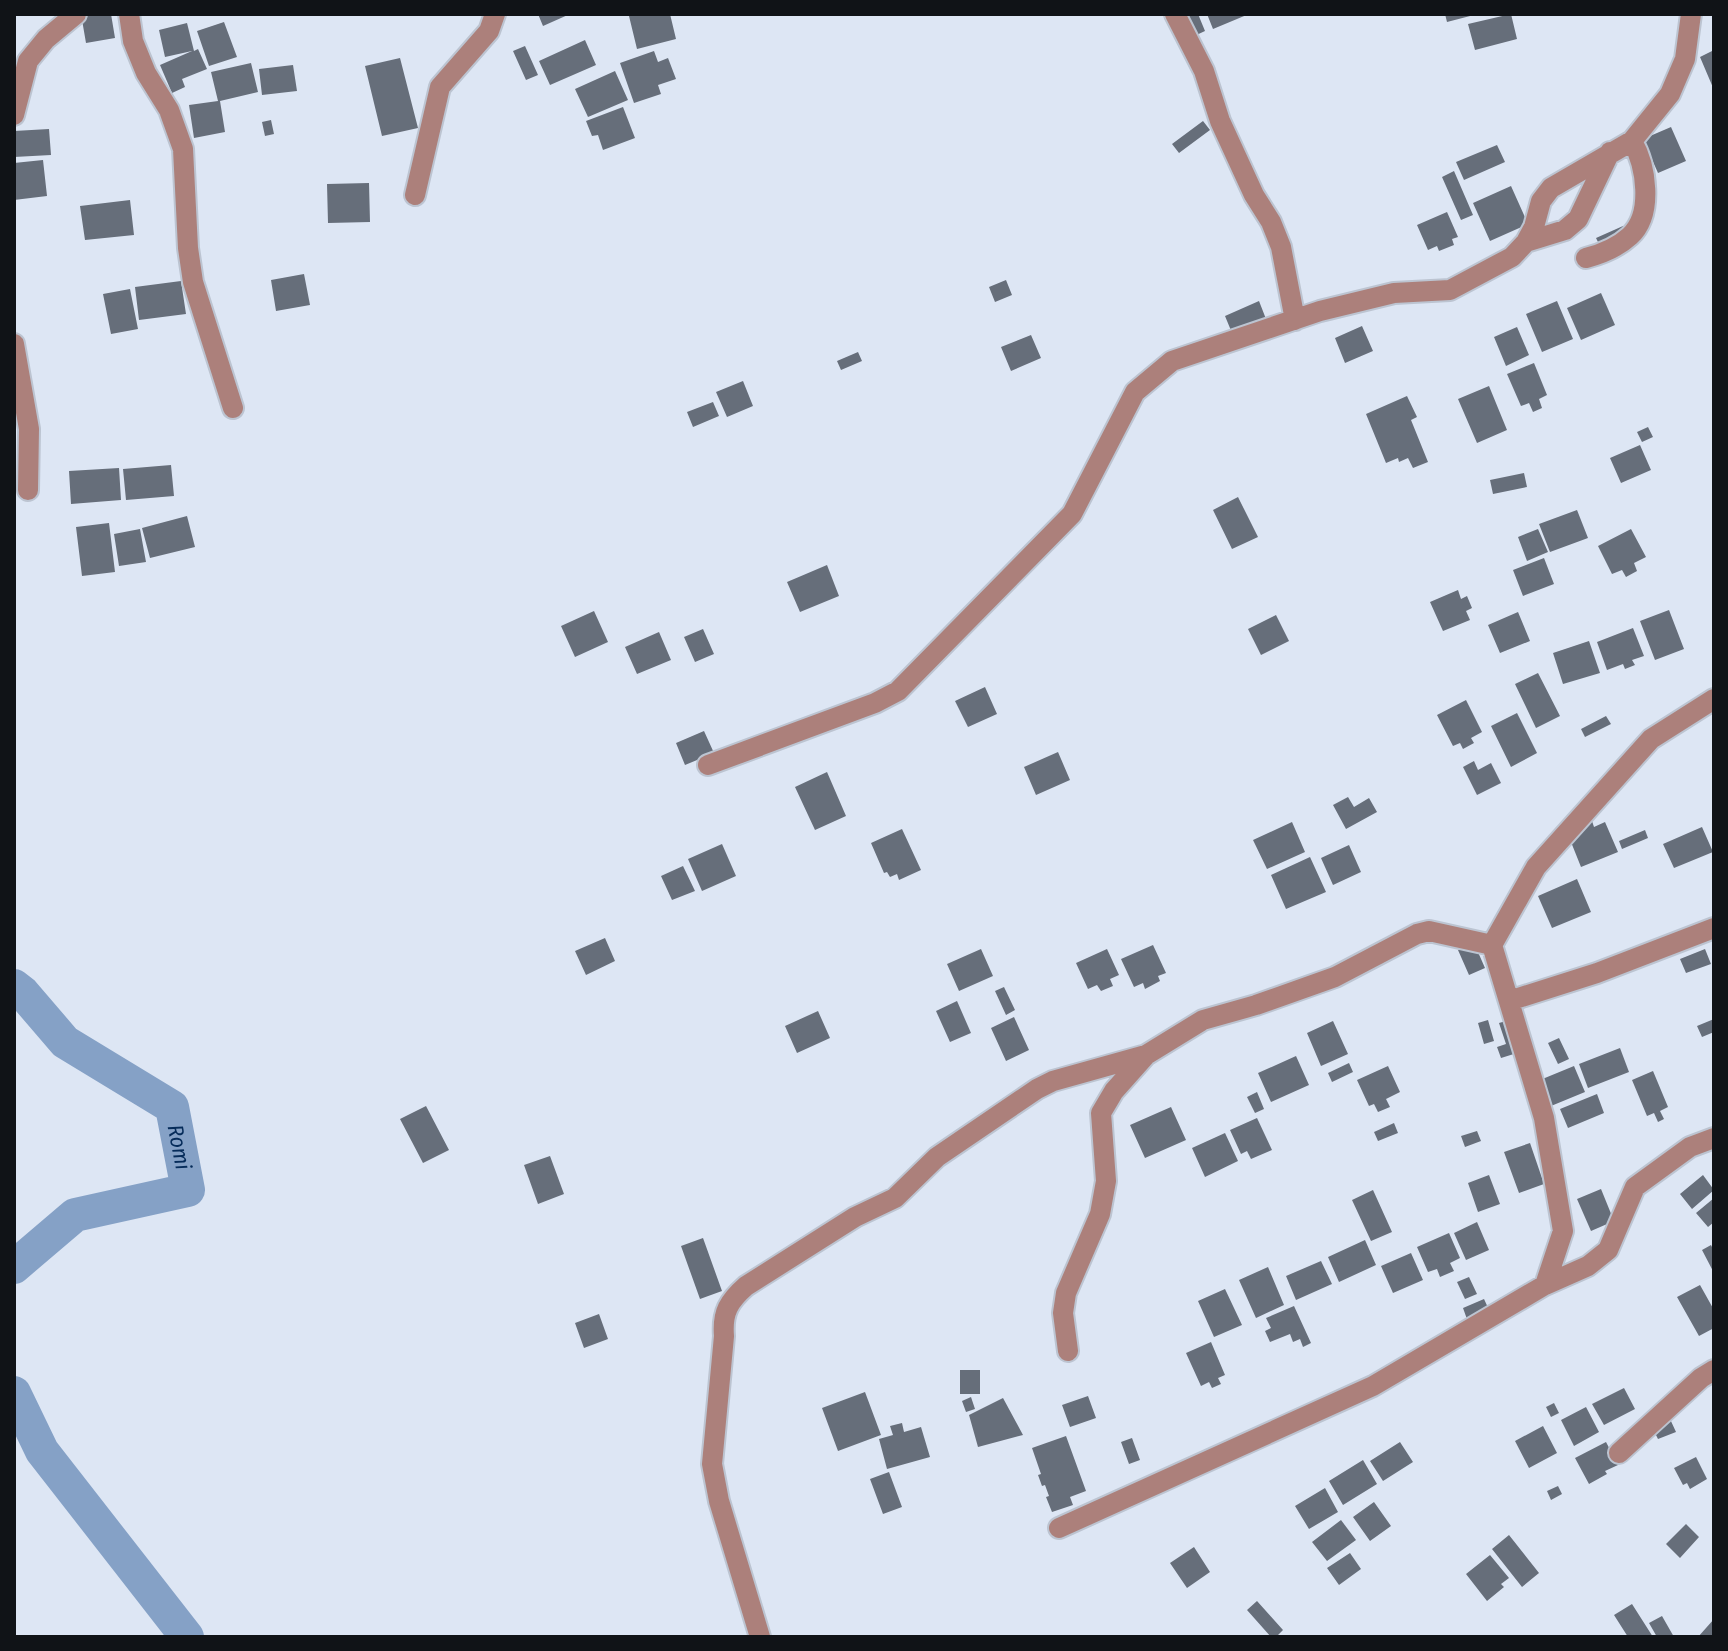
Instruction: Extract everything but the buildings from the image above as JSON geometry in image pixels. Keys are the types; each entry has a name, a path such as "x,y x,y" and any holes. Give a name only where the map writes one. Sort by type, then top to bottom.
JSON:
{"street":[{"path":"14,115 28,61 46,39 76,14"},
{"path":"129,14 133,41 146,73 169,110 183,149 188,248 193,282 233,408"},
{"path":"415,195 440,87 489,31 495,14"},
{"path":"1175,14 1204,71 1220,121 1248,183 1271,222 1281,247 1295,320"},
{"path":"708,765 875,703 898,691 1072,514 1135,392 1172,361 1295,320 1394,293 1450,290 1512,257 1526,242 1541,201 1551,188 1632,141 1670,94 1685,59 1691,14"},
{"path":"1586,258 1602,253 1632,235 1641,219 1646,183 1641,157 1632,141"},
{"path":"1526,242 1565,230 1578,219 1610,152"},
{"path":"14,344 29,429 28,490"},
{"path":"1545,1285 1563,1231 1544,1118 1492,945 1536,867 1651,739 1714,699"},
{"path":"1509,1001 1597,973 1714,928"},
{"path":"760,1637 719,1501 712,1464 724,1336 723,1317 731,1299 746,1286 855,1217 895,1198 937,1157 1053,1081 1146,1055 1203,1020 1335,977 1417,934 1429,931 1492,945"},
{"path":"1068,1351 1063,1313 1066,1293 1100,1214 1106,1181 1101,1113 1114,1091 1146,1055"},
{"path":"1059,1528 1373,1386 1545,1285 1588,1266 1608,1250 1635,1187 1690,1147 1714,1138"},
{"path":"1619,1453 1701,1378 1714,1370"}],"waterway":[{"name":"Romi","path":"14,986 65,1042 172,1107 188,1190 75,1215 14,1267"},
{"name":"Romi","path":"14,1393 42,1451 187,1637"}]}
